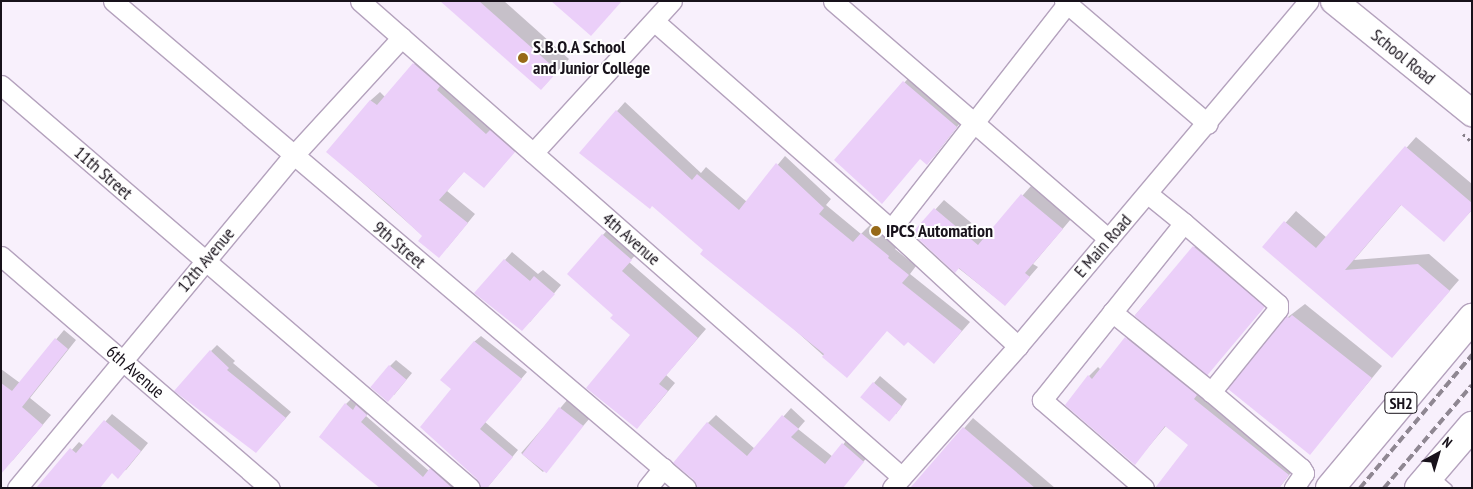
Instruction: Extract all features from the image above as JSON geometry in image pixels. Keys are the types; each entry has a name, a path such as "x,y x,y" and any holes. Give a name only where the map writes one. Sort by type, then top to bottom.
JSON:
{"main road":[{"name":"SH2","path":"1330,488 1472,318"},
{"path":"1432,483 1472,426"}],"street":[{"name":"9th Street","path":"113,1 293,156 686,488"},
{"name":"4th Avenue","path":"360,1 533,152 897,482"},
{"path":"533,152 672,1"},
{"path":"833,1 1109,239"},
{"name":"E Main Road","path":"897,482 1018,346 1208,124 1309,1"},
{"name":"School Road","path":"1334,1 1472,113"},
{"path":"891,229 975,125 1066,2 1208,124"},
{"path":"654,21 891,229 1018,346"},
{"name":"12th Avenue","path":"17,488 293,156 402,38"},
{"name":"11th Street","path":"1,85 470,488"},
{"path":"1148,194 1278,304 1278,309 1211,392"},
{"path":"1144,488 1042,400 1184,223"},
{"name":"6th Avenue","path":"1,256 270,488"},
{"path":"1112,312 1301,468 1304,472 1294,488"},
{"path":"647,488 664,468"}],"building":[{"path":"440,1 479,1 558,71 541,90"},
{"path":"551,1 622,1 591,36"},
{"path":"413,63 440,86 437,90 486,134 490,130 515,152 484,188 464,172 439,200 468,223 439,258 418,241 422,236 388,204 326,152 370,100 377,105"},
{"path":"903,81 957,127 927,165 920,159 882,204 834,160"},
{"path":"616,110 692,180 697,174 739,210 776,163 824,208 819,214 853,242 861,233 909,275 902,283 962,331 934,364 908,342 904,346 887,331 847,378 822,357 824,354 700,254 703,250 652,206 650,209 579,153"},
{"path":"1405,146 1472,203 1472,210 1444,242 1401,205 1345,270 1418,264 1450,291 1392,358 1262,247 1284,221 1316,248"},
{"path":"1021,194 1063,229 1025,273 1030,277 1005,306 959,268 955,273 912,233 934,208 978,245"},
{"path":"602,234 632,260 622,271 698,338 659,384 668,391 637,429 586,388 630,335 610,318 613,315 567,274"},
{"path":"1193,246 1265,306 1207,376 1135,316"},
{"path":"504,259 530,281 534,276 555,294 522,331 474,293"},
{"path":"1292,315 1372,378 1310,455 1228,389 1287,316 1289,318"},
{"path":"1125,337 1197,395 1194,399 1289,475 1279,488 1155,488 1188,445 1165,426 1135,465 1065,405 1088,375 1092,379"},
{"path":"55,338 68,349 22,407 43,425 1,474 1,383 12,391"},
{"path":"474,341 522,379 480,429 513,457 487,488 481,488 477,479 420,427 451,389 440,380"},
{"path":"210,350 229,368 227,370 286,418 256,453 174,391"},
{"path":"389,365 407,380 388,402 370,387"},
{"path":"873,382 902,406 889,422 860,397"},
{"path":"345,403 353,410 356,405 367,415 361,422 423,477 430,468 452,488 380,488 366,477 319,437"},
{"path":"559,407 583,426 546,473 522,454"},
{"path":"782,415 799,429 791,437 825,464 842,443 864,462 843,488 697,488 693,479 673,463 707,422 747,456"},
{"path":"104,420 141,451 118,479 112,473 100,488 36,488 70,448 76,453"},
{"path":"963,427 1035,488 910,488"}],"railway":[{"path":"1360,488 1472,355"},
{"path":"1384,488 1472,385"}],"place":[{"name":"S.B.O.A School and Junior College","path":"523,58"},
{"name":"IPCS Automation","path":"876,231"}]}
